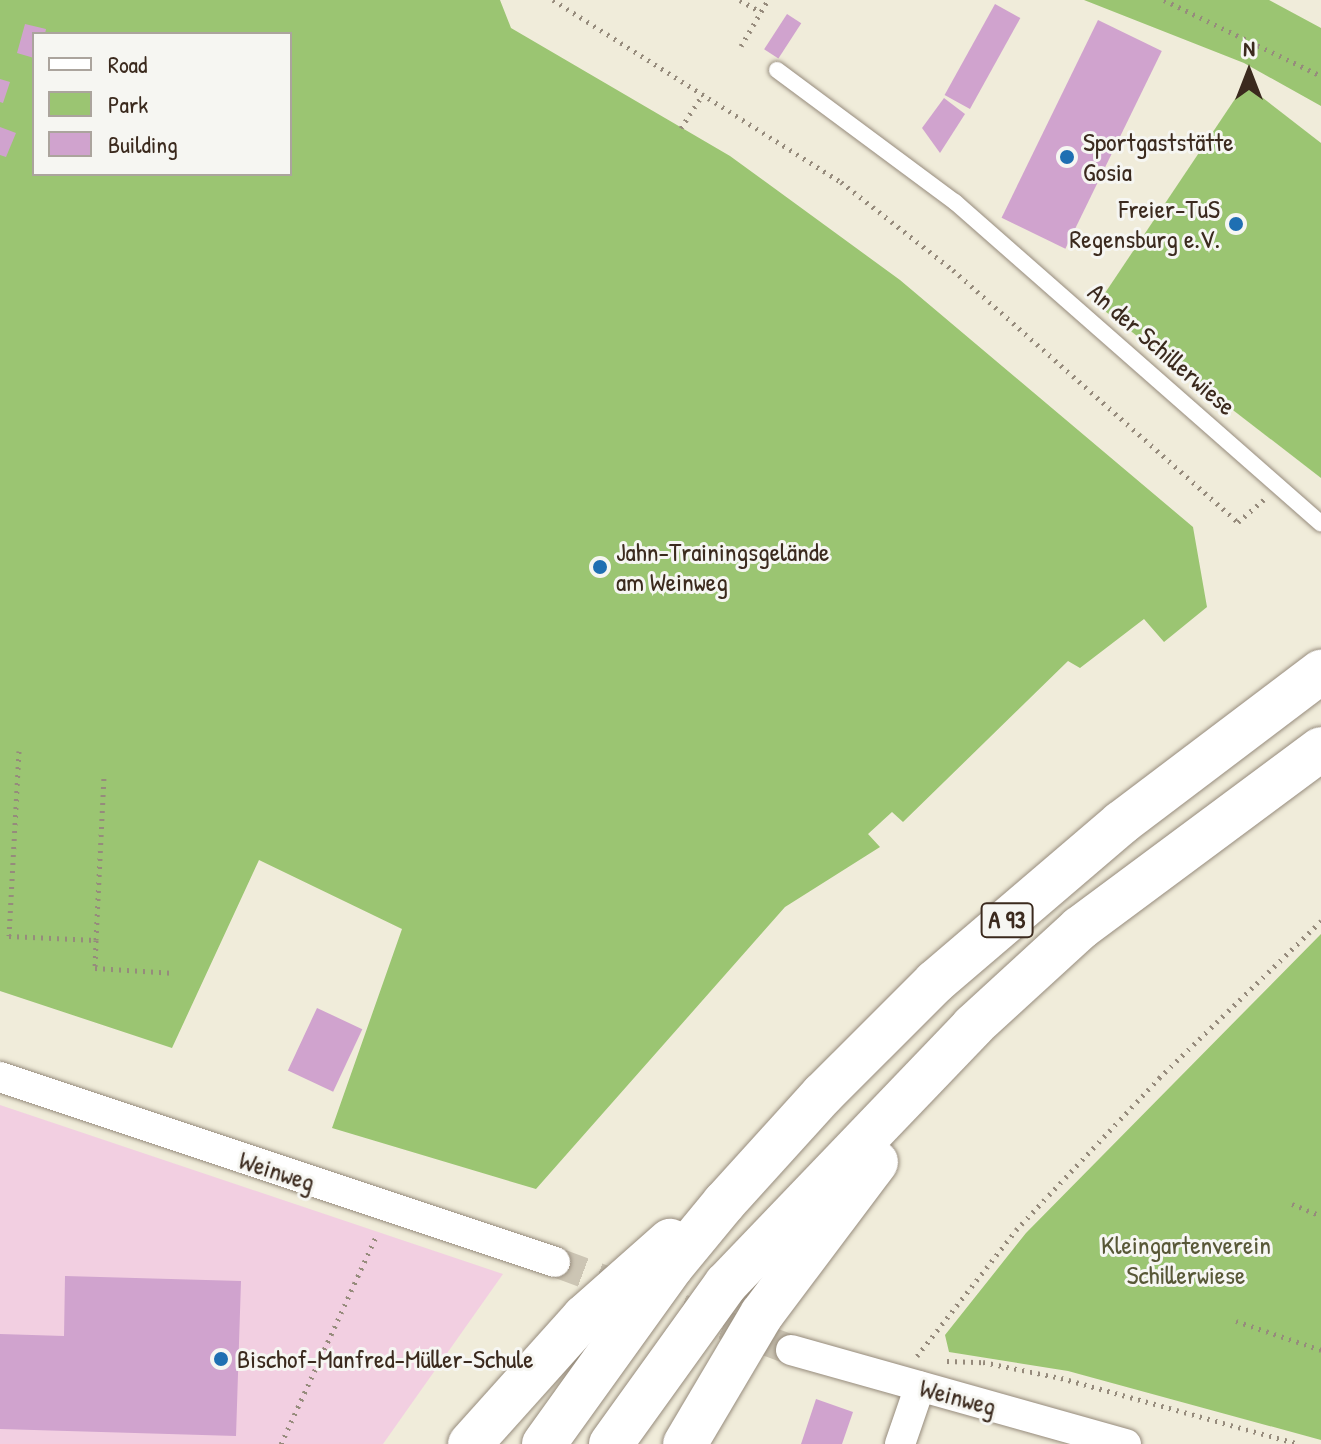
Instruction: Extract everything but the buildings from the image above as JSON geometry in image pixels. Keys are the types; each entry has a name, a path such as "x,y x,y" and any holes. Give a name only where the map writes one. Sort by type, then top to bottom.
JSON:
{"highway":[{"name":"A 93","path":"544,1444 672,1266 724,1203 823,1094 935,982 1121,823 1321,672"},
{"name":"A 93","path":"611,1444 726,1284 973,1026 1080,928 1321,749"},
{"path":"685,1444 762,1314 842,1204 1080,928"},
{"path":"470,1444 584,1317 640,1263 724,1203"}],"street":[{"name":"Weinweg","path":"0,1077 555,1262"},
{"name":"Weinweg","path":"791,1350 924,1373 1126,1444"},
{"path":"900,1444 924,1373"}],"lane":[{"name":"An der Schillerwiese","path":"777,70 955,202 1321,523"}],"path":[{"path":"553,0 841,182 953,270 1238,522 1278,486"},
{"path":"740,0 761,12"},
{"path":"741,46 768,0"},
{"path":"1164,0 1321,76"},
{"path":"681,128 703,94"},
{"path":"19,751 9,936 96,940"},
{"path":"104,777 95,968 175,973"},
{"path":"0,916 10,916"},
{"path":"924,1373 914,1360 1016,1230 1159,1078 1321,921"},
{"path":"1292,1204 1321,1216"},
{"path":"281,1444 390,1207"},
{"path":"1236,1321 1321,1350"},
{"path":"941,1361 983,1362 1061,1378 1299,1444"}],"shaded area":[{"name":"Bischof-Manfred-Müller-Schule","path":"0,1105 503,1274 383,1444 0,1444"}],"green space":[{"name":"Jahn-Trainingsgelände am Weinweg","path":"0,0 500,0 511,28 730,156 900,280 1193,527 1207,607 1164,642 1144,619 1080,668 1068,661 903,822 892,812 868,834 880,847 785,907 536,1189 332,1128 402,929 259,860 172,1048 0,991"},
{"path":"1084,0 1269,0 1321,28 1321,106 1244,63"},
{"name":"Freier-TuS Regensburg e.V.","path":"1245,84 1321,143 1321,478 1097,305"},
{"name":"Kleingartenverein Schillerwiese","path":"1321,934 1321,1440 1068,1371 949,1352 945,1335 1026,1233"}],"tunnel":[{"path":"555,1262 791,1350"}],"place":[{"name":"Sportgaststätte Gosia","path":"1067,157"},
{"name":"Freier-TuS Regensburg e.V.","path":"1236,224"},
{"name":"Jahn-Trainingsgelände am Weinweg","path":"600,567"},
{"name":"Bischof-Manfred-Müller-Schule","path":"221,1359"}]}
